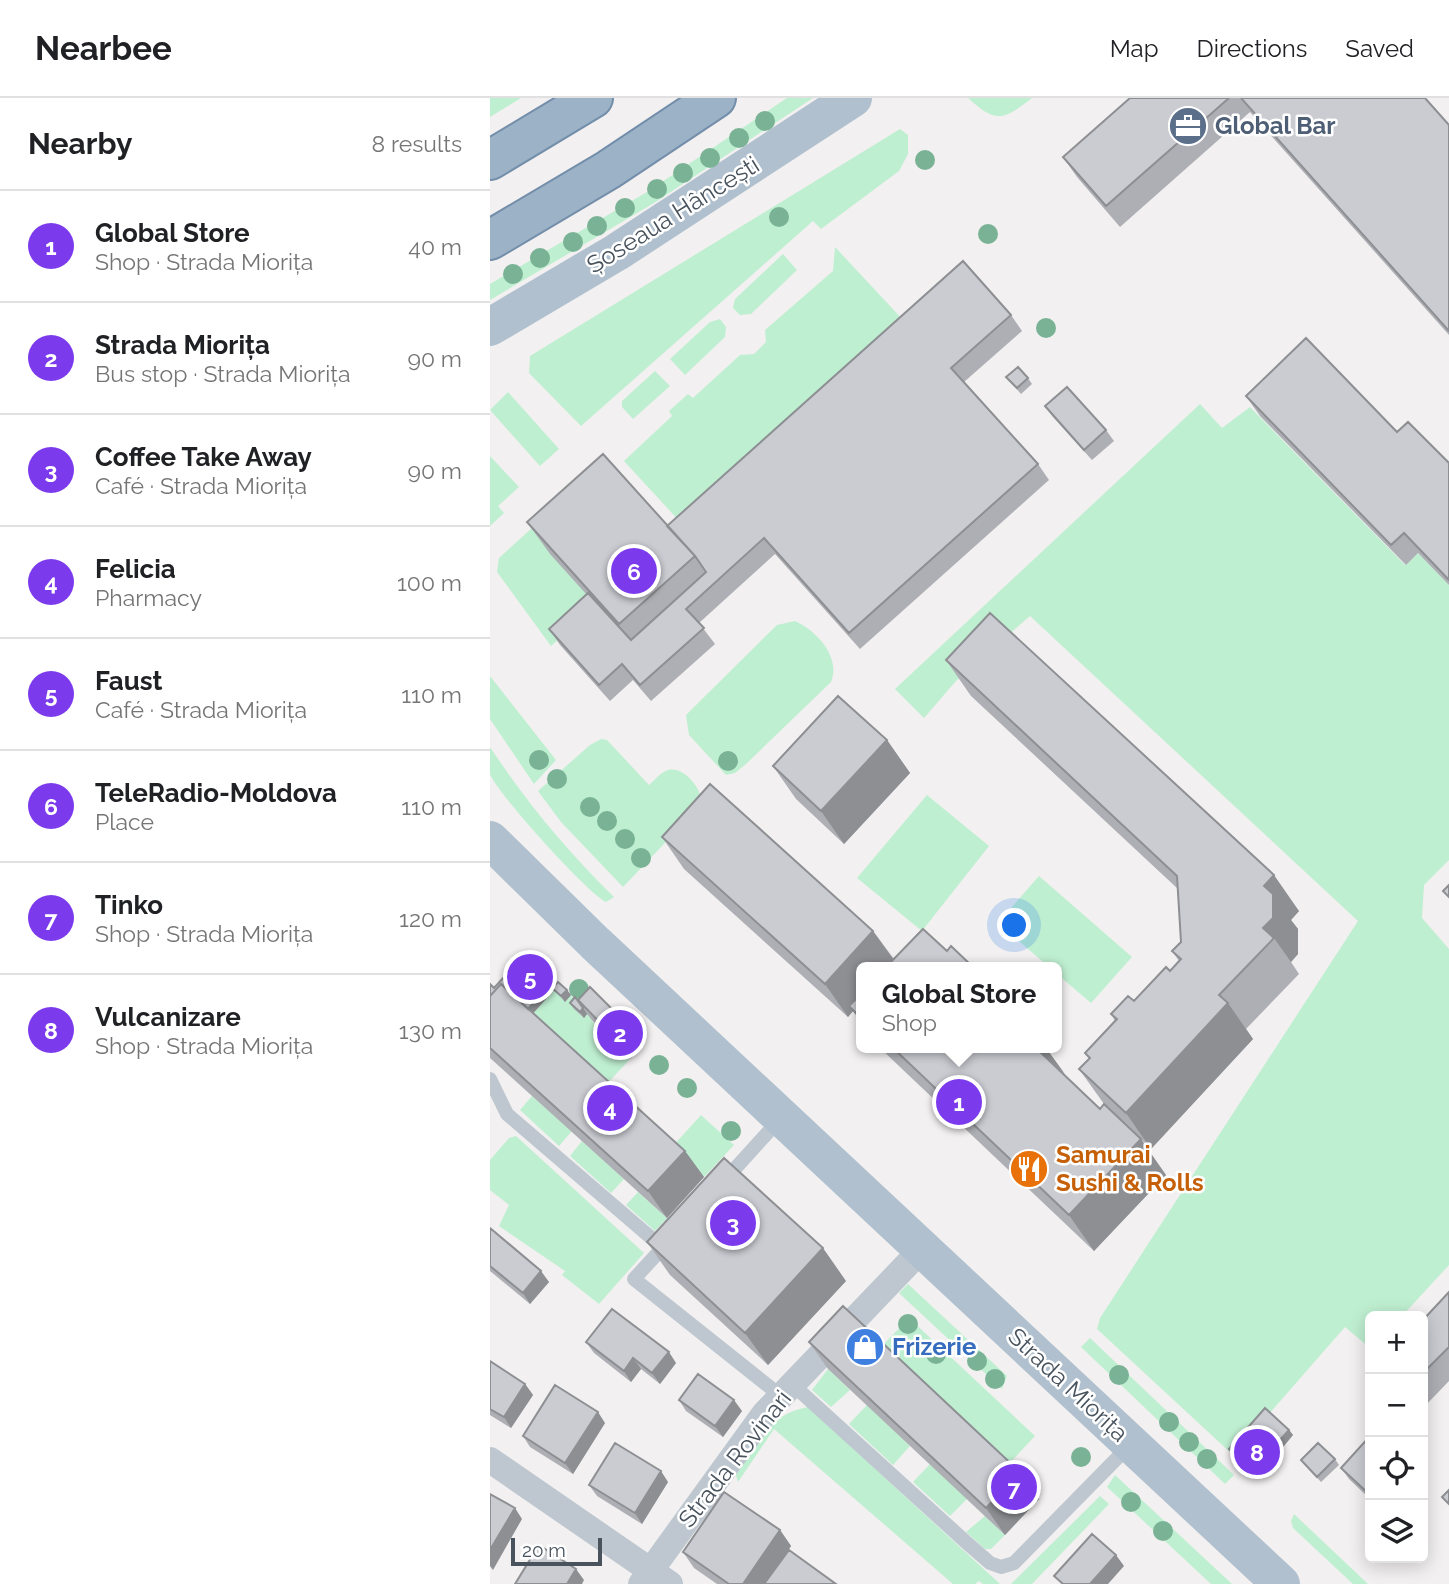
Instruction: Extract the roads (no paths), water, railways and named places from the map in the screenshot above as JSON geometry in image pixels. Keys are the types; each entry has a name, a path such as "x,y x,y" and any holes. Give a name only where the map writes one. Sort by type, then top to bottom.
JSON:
{"highway":[{"path":"490,160 593,98"},
{"path":"490,240 608,170 716,98"}],"main road":[{"name":"Șoseaua Hâncești","path":"490,327 617,253 853,98"},
{"name":"Strada Miorița","path":"490,840 595,943 1281,1584"}],"street":[{"name":"Strada Rovinari","path":"654,1580 764,1414 922,1248"},
{"path":"490,1460 654,1580"}],"lane":[{"path":"490,1079 507,1114 663,1248"},
{"path":"713,1192 782,1117"},
{"path":"680,1229 634,1279 787,1390 990,1563 1001,1567 1014,1563 1131,1444"}],"place":[{"name":"Global Bar","path":"1188,126"},
{"name":"TeleRadio-Moldova","path":"634,571"},
{"name":"Faust","path":"530,977"},
{"name":"Strada Miorița","path":"620,1033"},
{"name":"Global Store","path":"959,1102"},
{"name":"Felicia","path":"610,1108"},
{"name":"Samurai Sushi & Rolls","path":"1029,1169"},
{"name":"Coffee Take Away","path":"733,1223"},
{"name":"Frizerie","path":"865,1347"},
{"name":"Vulcanizare","path":"1257,1452"},
{"name":"Tinko","path":"1014,1487"}]}
